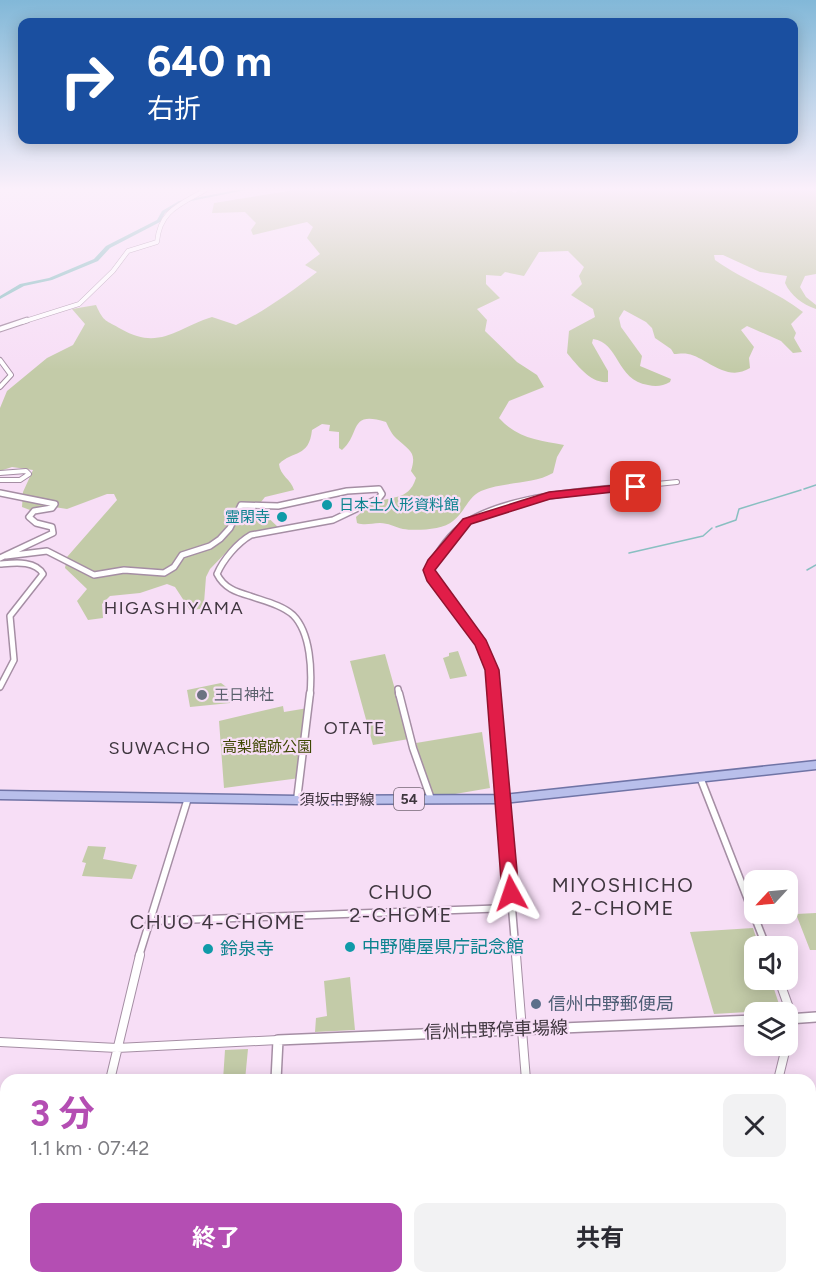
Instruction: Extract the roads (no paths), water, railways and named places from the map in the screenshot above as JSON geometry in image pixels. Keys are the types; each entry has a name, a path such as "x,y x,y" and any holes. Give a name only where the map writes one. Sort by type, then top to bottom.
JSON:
{"main road":[{"path":"0,329 81,303 131,250"},
{"name":"須坂中野線","path":"0,795 297,800 503,799 816,765"},
{"path":"798,1018 816,1017"},
{"name":"信州中野停車場線","path":"278,1040 744,1020"},
{"path":"276,1074 278,1040"}],"street":[{"path":"0,360 11,375 0,387"},
{"path":"0,473 26,471 29,474 20,480 0,480"},
{"path":"526,1074 492,670 481,643 431,578 429,570 432,563 467,521 549,496 677,482"},
{"path":"3,557 47,551 94,575 124,570 158,574 170,570 182,555 210,546 220,539 230,528 241,505 261,503 277,506 300,500 332,497 367,487 380,489 382,494 379,498 333,520 260,533 244,539 216,574 221,583 230,588 287,610 300,626 311,679 297,800"},
{"path":"0,493 55,504 52,508 34,511 29,518 36,523 50,525 54,528 53,533 3,557"},
{"path":"0,564 31,564 40,569 43,574 10,616 16,645 15,658 11,671 0,687"},
{"path":"398,689 430,799"},
{"path":"700,777 762,936"},
{"path":"111,1074 134,973 152,921 188,798"},
{"path":"152,921 511,908"},
{"path":"0,1042 117,1048 278,1040"},
{"path":"779,1074 783,1056"}],"waterway":[{"path":"0,298 22,285 50,279 96,260 105,250"},
{"path":"804,489 816,485"},
{"path":"716,527 736,520 739,509 801,490"},
{"path":"629,553 703,536 712,528"},
{"path":"807,570 816,565"}],"place":[{"name":"日本土人形資料館","path":"327,505"},
{"name":"霊閑寺","path":"282,517"},
{"name":"王日神社","path":"202,695"},
{"name":"中野陣屋県庁記念館","path":"350,947"},
{"name":"鈴泉寺","path":"208,949"},
{"name":"信州中野郵便局","path":"536,1004"}],"district":[{"name":"HIGASHIYAMA","path":"174,608"},
{"name":"OTATE","path":"355,728"},
{"name":"SUWACHO","path":"160,748"},
{"name":"MIYOSHICHO 2-CHOME","path":"623,896"},
{"name":"CHUO 2-CHOME","path":"401,904"},
{"name":"CHUO 4-CHOME","path":"218,922"}],"park label":[{"name":"高梨館跡公園","path":"267,747"}]}
